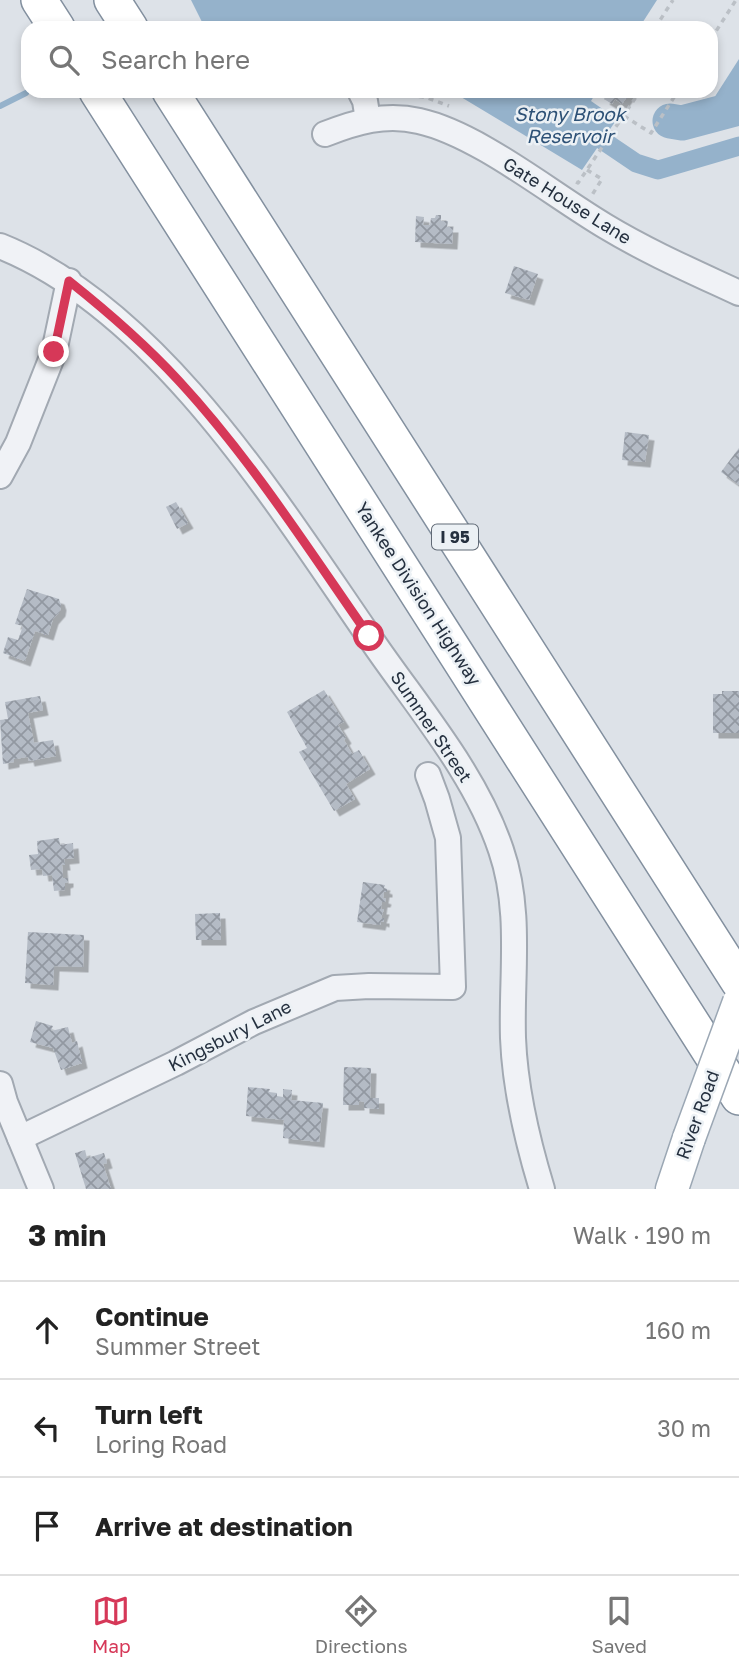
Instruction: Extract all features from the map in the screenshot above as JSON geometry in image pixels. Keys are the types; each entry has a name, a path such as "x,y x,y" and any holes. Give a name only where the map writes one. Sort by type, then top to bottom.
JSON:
{"highway":[{"path":"39,0 52,21"},
{"path":"112,0 126,21"},
{"name":"Yankee Division Highway","path":"101,98 739,1097"},
{"name":"I 95","path":"174,98 739,982"}],"main road":[{"name":"River Road","path":"672,1189 739,1002"}],"street":[{"path":"364,98 368,120"},
{"name":"Gate House Lane","path":"325,134 368,120 393,117 420,121 464,138 622,236 739,293"},
{"name":"Summer Street","path":"0,246 69,281 115,317 179,381 260,481 445,745 475,793 501,850 508,877 514,921 513,1025 516,1081 524,1125 542,1189"},
{"path":"0,477 18,443 54,352 69,281"},
{"name":"Kingsbury Lane","path":"20,1138 254,1022 335,988 453,987 448,838 428,775"},
{"path":"2,1096 41,1189"}],"path":[{"path":"660,21 673,0"},
{"path":"718,28 736,0"},
{"path":"578,183 635,98"},
{"path":"622,118 651,133 674,98"},
{"path":"589,167 599,177"}],"water":[{"path":"191,0 657,0 644,21 202,21"},
{"path":"739,59 739,119 708,127 714,98 718,98 718,92"},
{"name":"Stony Brook Reservoir","path":"463,98 593,98 591,101 617,119 582,170"}],"building":[{"path":"626,98 622,104 615,99 612,104 604,99"},
{"path":"441,215 441,221 448,221 447,227 453,227 452,244 415,242 416,216 424,217 423,225 430,225 431,218"},
{"path":"514,266 538,274 529,300 505,293"},
{"path":"625,432 649,435 645,462 622,460"},
{"path":"739,448 739,485 721,472"},
{"path":"176,502 188,523 177,529 166,507"},
{"path":"27,589 59,599 61,605 48,635 35,631 25,661 3,653 8,637 18,640 23,626 15,624"},
{"path":"324,690 344,722 338,725 352,754 359,750 370,769 346,784 355,799 334,811 299,752 307,748 287,712"},
{"path":"722,691 739,691 739,733 713,733 713,694 722,694"},
{"path":"40,696 43,710 28,713 34,743 53,740 56,756 29,761 28,757 14,759 14,762 3,764 0,720 8,719 5,702"},
{"path":"59,838 60,845 73,843 74,858 64,859 65,865 62,865 63,878 68,878 65,890 54,891 52,875 43,876 42,869 31,870 29,855 38,854 37,841"},
{"path":"363,882 385,885 384,888 387,889 381,909 384,909 381,918 384,918 384,922 381,921 380,925 357,922"},
{"path":"220,913 221,940 196,940 195,914"},
{"path":"28,932 84,935 83,967 54,966 53,985 25,983"},
{"path":"36,1021 53,1026 51,1031 68,1027 72,1043 77,1041 82,1063 61,1070 53,1048 30,1042"},
{"path":"344,1067 371,1068 370,1098 379,1098 379,1109 364,1108 364,1102 359,1101 359,1105 343,1105"},
{"path":"248,1087 270,1089 269,1092 283,1097 283,1089 292,1090 291,1100 323,1103 319,1142 283,1138 284,1120 246,1116"},
{"path":"85,1150 87,1158 104,1153 107,1163 103,1164 111,1189 86,1189 75,1153"}],"waterway":[{"path":"0,106 21,96"},
{"path":"670,121 682,123 739,108"},
{"path":"602,140 636,163 658,170 739,146"}],"route":[{"path":"54,352 69,281 115,317 179,381 260,481 369,636"}]}
